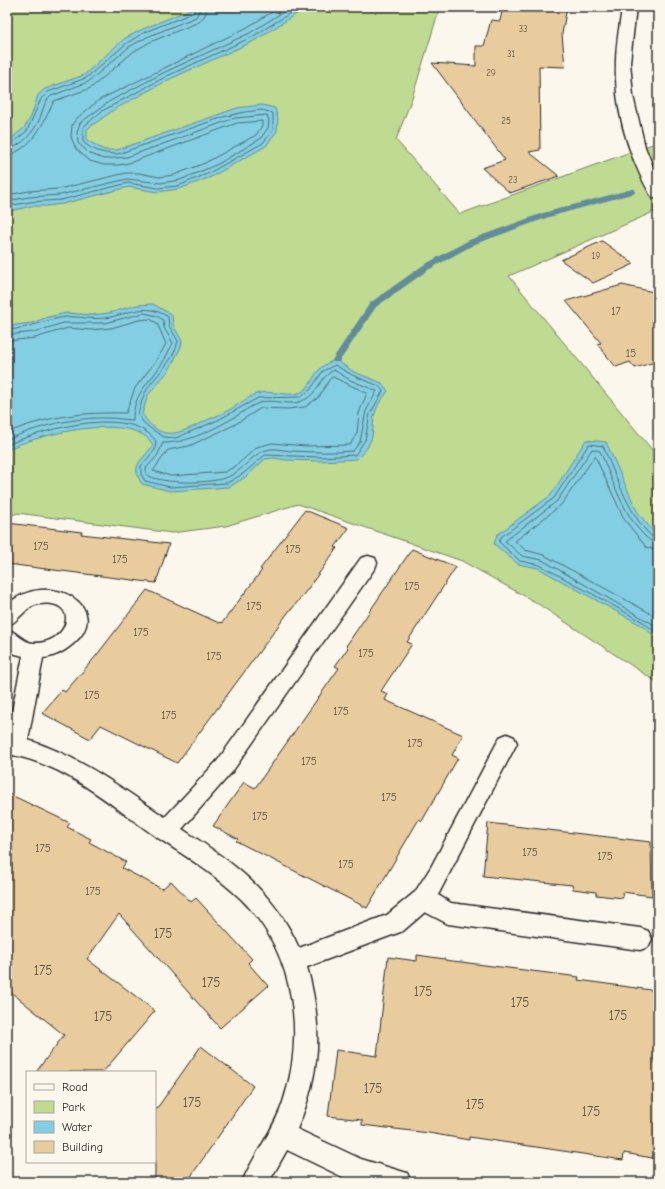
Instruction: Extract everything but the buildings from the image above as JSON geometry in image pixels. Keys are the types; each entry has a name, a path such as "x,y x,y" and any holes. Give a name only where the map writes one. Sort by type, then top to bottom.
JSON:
{"street":[{"path":"629,7 623,60 628,116 643,164 658,194"}],"lane":[{"path":"166,831 225,766 368,563"},
{"path":"7,618 12,609 21,602 32,597 55,597 65,600 72,607 76,615 76,623 73,632 66,640 45,651 34,652 22,650 13,644 7,637"},
{"path":"34,652 11,746 38,752 84,774 212,863 250,893 266,911 280,931 294,961 304,1001 306,1028 302,1079 295,1102 281,1134 255,1182"},
{"path":"294,961 395,923 423,899 439,874 507,743"},
{"path":"423,899 448,913 640,939"},
{"path":"281,1134 325,1157 358,1171 398,1182"}],"green space":[{"path":"7,7 440,7 412,98 396,140 460,214 658,142 658,210 509,276 658,457 658,683 535,602 462,561 298,504 226,526 172,533 17,513 7,518"}],"water":[{"path":"196,7 307,7 254,41 168,80 115,109 87,129 87,140 104,150 117,150 237,108 262,105 275,108 278,119 277,131 266,146 211,177 179,189 157,192 129,187 62,204 31,206 15,210 7,210 7,142 24,128 31,117 38,95 45,89 84,75 124,39 143,29"},
{"path":"153,304 172,315 173,325 182,341 181,347 169,370 148,395 142,414 155,428 161,432 175,433 224,413 256,394 267,392 288,394 299,393 308,387 317,372 322,367 336,360 354,372 382,383 388,391 378,405 374,416 372,437 367,448 357,459 321,461 286,460 274,458 265,459 247,476 229,487 170,491 142,484 138,477 137,467 153,445 142,435 126,429 106,427 60,433 39,438 7,450 7,326 32,323 48,317 67,313 92,315 109,313 137,305"},
{"path":"586,440 606,442 637,511 658,538 658,639 641,625 538,568 518,564 494,544 497,535 551,495"}],"waterway":[{"path":"336,360 373,305 425,268 472,242 546,215 632,191"}]}
